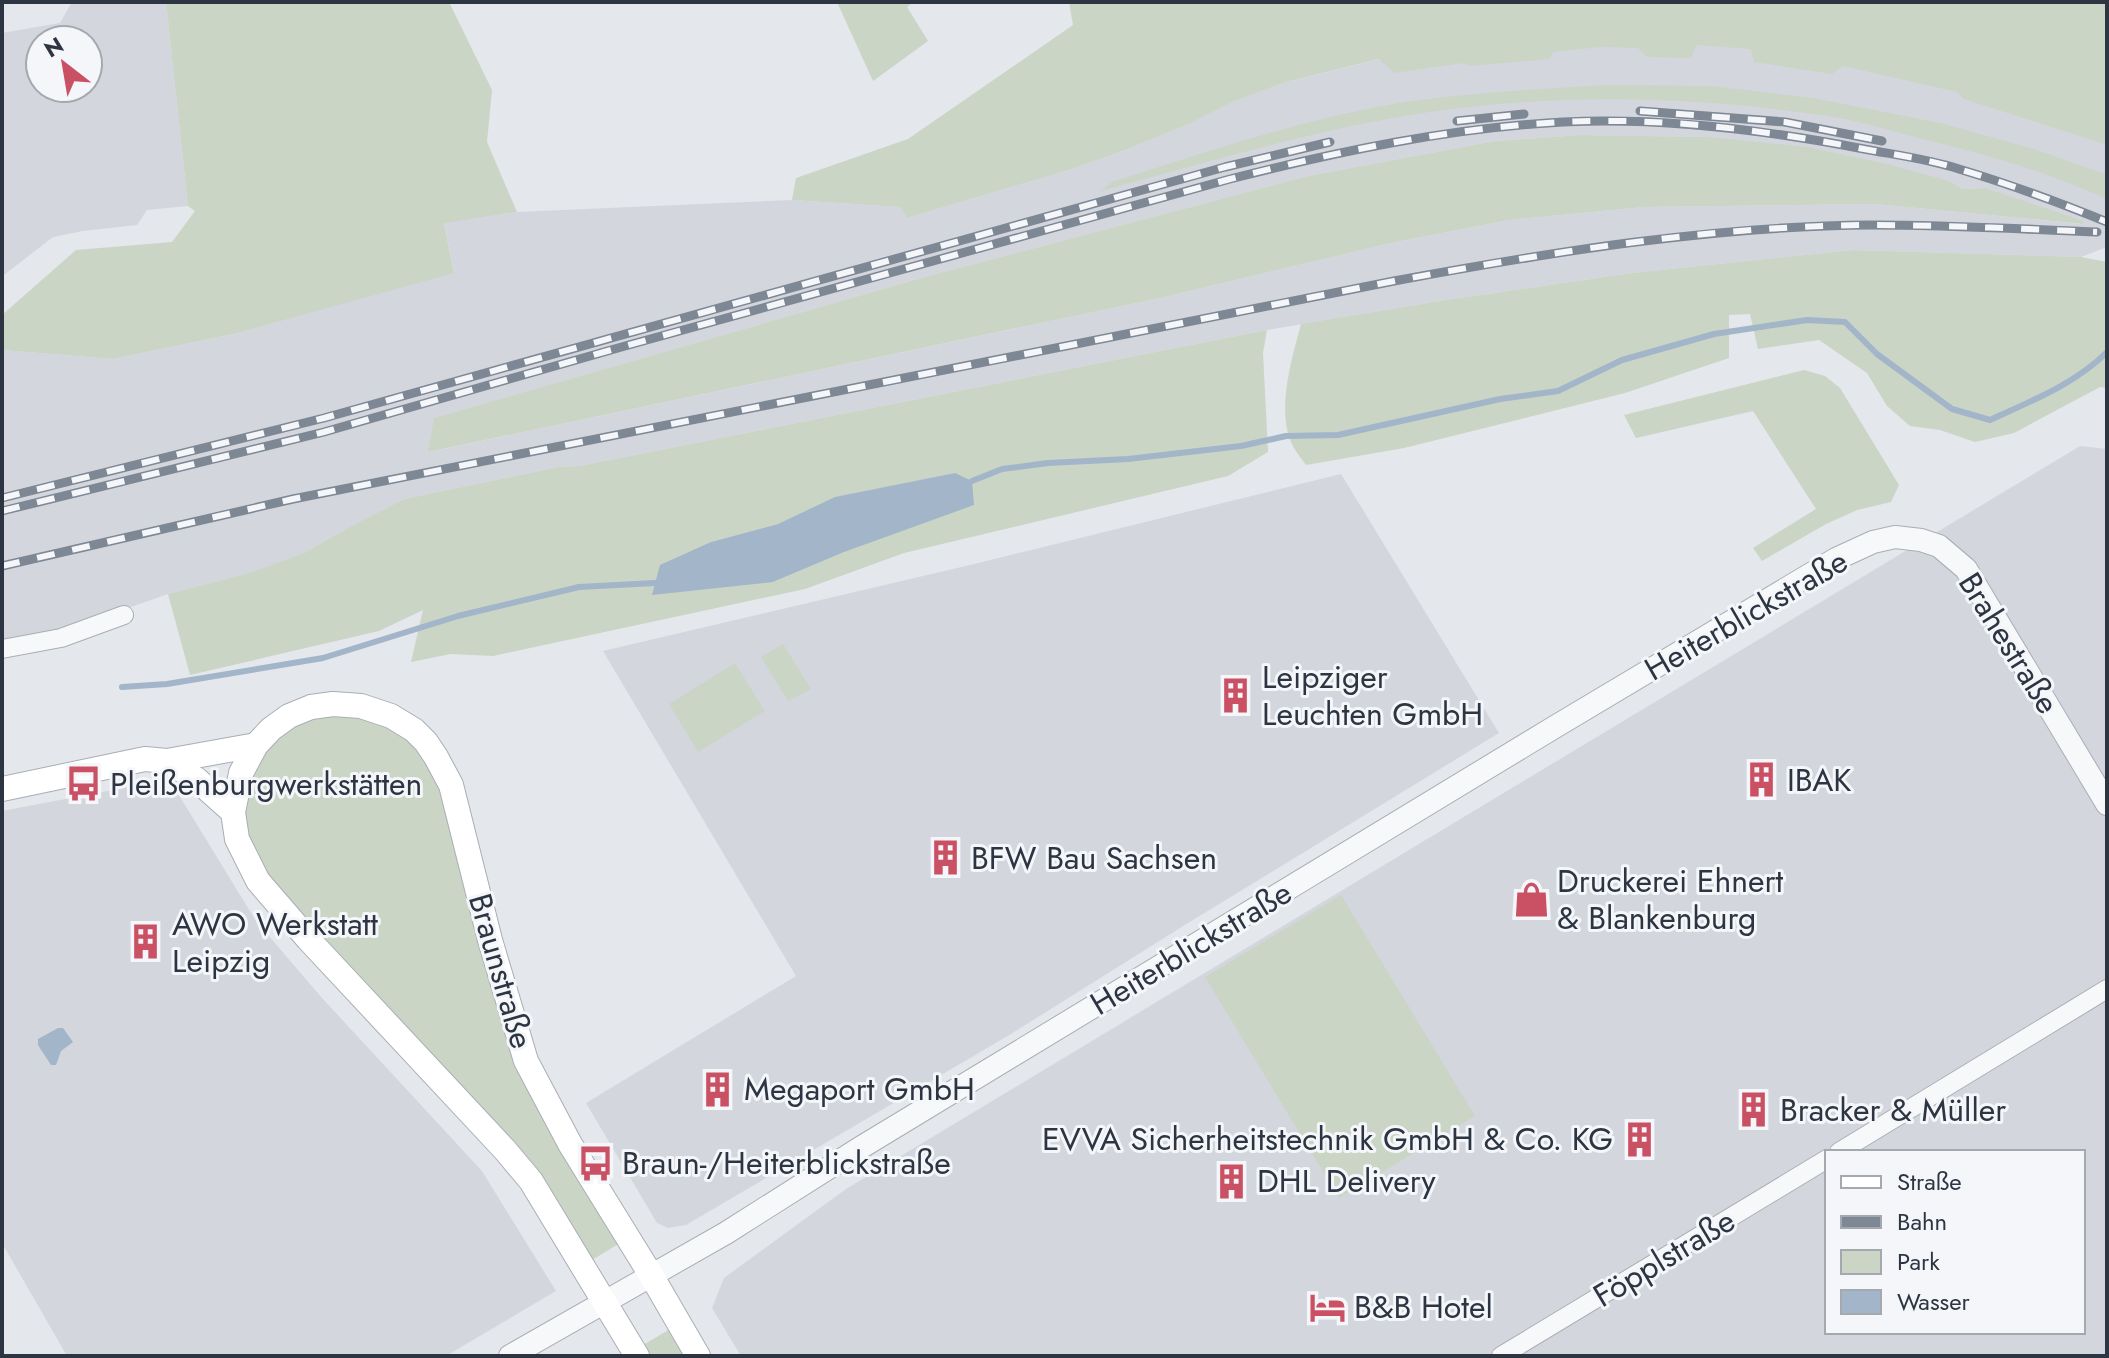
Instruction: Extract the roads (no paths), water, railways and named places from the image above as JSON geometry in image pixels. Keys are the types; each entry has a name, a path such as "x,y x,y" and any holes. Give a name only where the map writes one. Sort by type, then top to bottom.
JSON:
{"main road":[{"name":"Braunstraße","path":"637,1356 531,1181 258,881 237,839 233,812 241,773 256,745 289,716 311,707 333,704 361,706 391,716 414,730 426,742 451,785 490,940 526,1061 570,1144 698,1356"},
{"path":"2,789 145,759 167,761 256,745"},
{"path":"167,761 196,779 233,812"}],"street":[{"name":"Brahestraße","path":"1873,542 1895,537 1921,540 1939,546 1966,569 2107,804"},
{"name":"Heiterblickstraße","path":"510,1356 726,1233 860,1148 1553,728 1836,559 1873,542"},
{"path":"2,649 61,638 124,615"},
{"path":"1842,1150 2107,989"},
{"name":"Föpplstraße","path":"1501,1356 1825,1160"}],"water":[{"path":"955,473 972,481 974,505 844,552 773,582 652,595 660,565 711,542 778,524 835,497"},
{"path":"63,1028 73,1042 61,1051 56,1065 51,1065 38,1045 38,1039"}],"waterway":[{"path":"972,481 1002,469 1048,463 1128,459 1241,446 1286,436 1338,435 1500,399 1558,391 1622,360 1714,334 1807,320 1845,322 1877,354 1952,409 1990,420 2067,383 2107,352"},
{"path":"122,687 167,684 323,658 458,616 579,587 655,583"}],"railway":[{"path":"1640,111 1785,122 1882,141"},
{"path":"1457,121 1524,114"},
{"path":"2,511 324,432 1230,179 1353,150 1437,135 1563,122 1638,121 1714,126 1790,136 1947,166 2107,222"},
{"path":"2,498 324,418 1225,167 1330,142"},
{"path":"2,566 293,499 1513,260 1631,242 1811,227 1871,225 2097,232"}],"place":[{"name":"Leipziger Leuchten GmbH","path":"1236,695"},
{"name":"IBAK","path":"1761,780"},
{"name":"Pleißenburgwerkstätten","path":"84,784"},
{"name":"BFW Bau Sachsen","path":"945,858"},
{"name":"Druckerei Ehnert & Blankenburg","path":"1531,899"},
{"name":"AWO Werkstatt Leipzig","path":"146,942"},
{"name":"Megaport GmbH","path":"718,1089"},
{"name":"Bracker & Müller","path":"1754,1110"},
{"name":"EVVA Sicherheitstechnik GmbH & Co. KG","path":"1639,1139"},
{"name":"Braun-/Heiterblickstraße","path":"596,1163"},
{"name":"DHL Delivery","path":"1231,1181"},
{"name":"B&B Hotel","path":"1328,1307"}]}
